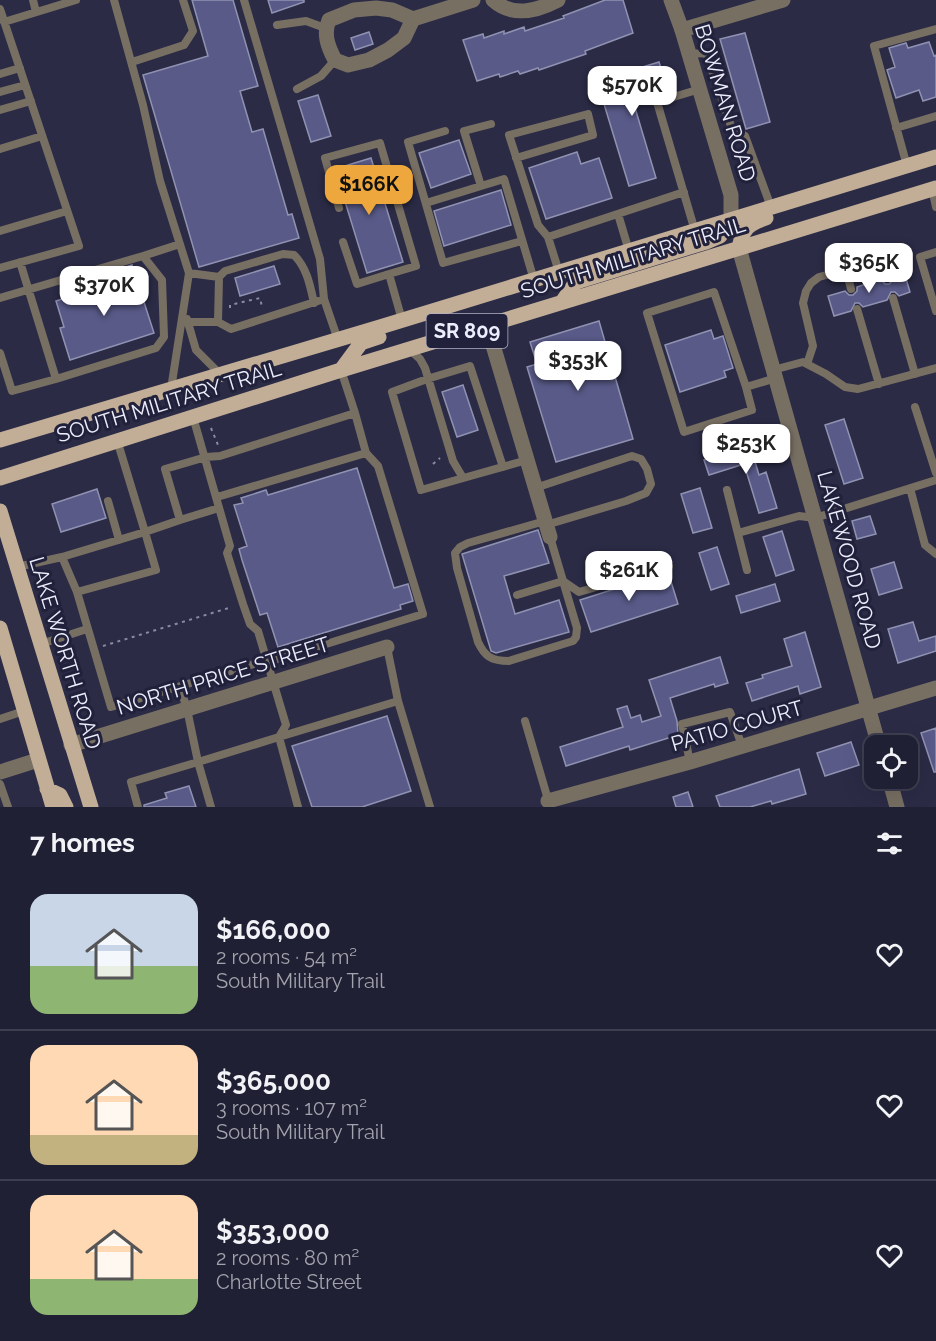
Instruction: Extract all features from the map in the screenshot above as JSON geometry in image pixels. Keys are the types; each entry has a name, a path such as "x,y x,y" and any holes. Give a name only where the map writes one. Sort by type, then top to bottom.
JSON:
{"main road":[{"name":"SOUTH MILITARY TRAIL","path":"0,440 338,340 936,157"},
{"path":"739,248 741,236 748,225 753,222 872,183 889,171"},
{"name":"SOUTH MILITARY TRAIL","path":"0,478 341,370 934,189"},
{"path":"562,302 576,282 706,242 720,236 731,220"},
{"path":"341,370 361,343 525,292 534,280"},
{"name":"LAKE WORTH ROAD","path":"0,511 91,807"},
{"path":"0,628 53,807"},
{"path":"47,789 60,795 66,807"}],"street":[{"path":"413,19 404,38 369,60 348,65 335,60 326,38 329,20 354,10 392,10 413,19 474,0"},
{"path":"493,0 499,5 517,11 535,11 558,0"},
{"name":"BOWMAN ROAD","path":"671,0 731,195 731,220"},
{"path":"682,30 783,0"},
{"name":"LAKEWOOD ROAD","path":"739,248 876,735"},
{"path":"487,325 547,527"},
{"name":"NORTH PRICE STREET","path":"71,745 387,647"},
{"name":"PATIO COURT","path":"549,804 936,688"},
{"path":"0,772 38,760"},
{"path":"892,789 897,807"}],"lane":[{"path":"33,0 36,12"},
{"path":"4,22 76,0"},
{"path":"114,0 132,62 160,181 189,273 171,389"},
{"path":"132,62 184,45 193,31 183,0"},
{"path":"244,0 320,259 324,299 338,340"},
{"path":"0,9 79,246 0,268"},
{"path":"277,25 306,21 326,28"},
{"path":"907,166 874,46 936,29"},
{"path":"689,54 706,53 731,126 745,136 771,207"},
{"path":"297,89 321,76 335,60"},
{"path":"0,74 20,68"},
{"path":"0,92 25,85"},
{"path":"695,231 657,102 699,89"},
{"path":"0,110 31,101"},
{"path":"516,158 593,135 588,114 509,135 516,158 538,225 548,237 559,272"},
{"path":"896,128 936,116"},
{"path":"481,186 464,131 491,124"},
{"path":"445,131 408,142 443,263 522,241"},
{"path":"0,149 42,136"},
{"path":"339,208 325,158 380,143 416,266 357,285 343,242"},
{"path":"426,203 504,179 534,280"},
{"path":"934,189 936,207"},
{"path":"548,237 684,192"},
{"path":"0,231 67,211"},
{"path":"618,214 629,251"},
{"path":"0,298 180,244"},
{"path":"936,252 920,257 936,311"},
{"path":"219,277 225,271 283,254 294,255 303,264 314,303"},
{"path":"0,353 12,392 156,348 164,337 162,280 143,256"},
{"path":"807,364 813,346 803,303 811,283 819,277 882,260 887,278"},
{"path":"20,262 56,379"},
{"path":"846,270 851,289"},
{"path":"189,273 219,277"},
{"path":"389,274 402,320"},
{"path":"219,277 225,326"},
{"path":"714,292 746,387 752,410 684,432 647,314 714,292"},
{"path":"893,298 915,374"},
{"path":"188,322 225,326 324,299"},
{"path":"183,309 196,350 220,375"},
{"path":"857,309 879,384"},
{"path":"409,349 420,359 425,368 453,461 463,478"},
{"path":"746,387 803,362 844,387 858,389 936,368"},
{"path":"503,467 470,366 392,392 421,490 503,467 527,460"},
{"path":"62,557 77,592 111,707 423,614 378,466 366,453 341,370"},
{"path":"915,406 936,473"},
{"path":"180,520 165,469 206,457 220,456 355,413"},
{"path":"193,417 230,546 227,553 250,624 258,631 286,725 279,737 298,807"},
{"path":"77,592 156,570 117,440"},
{"path":"217,496 366,453"},
{"path":"535,488 632,456 641,459 647,469 651,484 646,492 547,527 468,543 455,552 457,568 478,642 490,659 509,661 573,641 576,636 577,628 547,527"},
{"path":"738,533 799,516 815,518 936,480"},
{"path":"910,488 925,544 936,554"},
{"path":"727,490 747,570"},
{"path":"108,501 119,540"},
{"path":"17,567 62,557 219,508"},
{"path":"563,581 579,592 669,566"},
{"path":"517,595 563,581"},
{"path":"41,644 87,629"},
{"path":"387,647 398,701 430,807"},
{"path":"180,687 211,807"},
{"path":"138,807 131,782 398,701"},
{"path":"0,719 24,711"},
{"path":"690,762 682,724 729,712 742,746"},
{"path":"525,721 549,804"},
{"path":"0,784 8,807"}],"path":[{"path":"225,326 230,305 260,298 262,307"},
{"path":"211,428 218,446"},
{"path":"93,646 103,646 243,604"}],"building":[{"path":"192,0 233,0 258,86 240,91 252,132 263,129 288,215 292,214 299,238 199,267 143,75 208,56"},
{"path":"268,0 304,0 304,2 272,13"},
{"path":"605,0 623,0 633,33 585,51 586,54 539,70 538,68 520,74 518,71 500,77 499,74 477,81 463,40 483,34 484,38 504,31 504,34 524,27 525,31 564,18 563,16"},
{"path":"369,32 373,44 355,50 351,38"},
{"path":"745,33 770,122 746,129 720,39"},
{"path":"929,42 934,56 936,55 936,97 923,101 919,90 896,98 887,70 895,67 889,48 906,43 908,48"},
{"path":"659,62 668,90 633,101 656,178 629,186 597,81"},
{"path":"318,95 331,136 311,142 298,101"},
{"path":"459,140 471,174 431,188 419,153"},
{"path":"577,152 581,164 599,158 612,198 546,219 529,168"},
{"path":"371,158 403,262 367,273 335,169"},
{"path":"501,190 511,225 444,246 434,211"},
{"path":"132,265 154,333 70,360 60,328 64,327 56,301 123,279 120,269"},
{"path":"274,266 280,284 240,296 235,278"},
{"path":"904,272 910,292 899,296 891,292 887,300 863,307 855,303 851,311 834,316 828,296 845,291 853,295 857,287 881,279 885,284 889,284 893,276"},
{"path":"599,321 633,439 556,462 527,367 537,364 530,342"},
{"path":"711,330 714,339 723,336 733,368 724,371 726,377 680,392 665,345"},
{"path":"463,385 478,430 457,437 442,392"},
{"path":"844,419 863,478 844,484 825,425"},
{"path":"750,445 759,475 766,472 777,508 759,513 744,464 709,475 704,460"},
{"path":"357,468 394,588 408,584 413,601 400,605 401,609 278,647 267,613 260,615 242,560 239,549 247,546 234,505 243,503 241,498 266,490 268,495"},
{"path":"700,488 712,528 693,533 681,494"},
{"path":"97,489 106,518 61,532 52,504"},
{"path":"870,516 876,534 857,539 852,521"},
{"path":"538,530 549,563 504,576 515,614 559,600 569,632 496,653 491,651 462,554"},
{"path":"782,531 794,570 776,576 763,537"},
{"path":"717,547 729,584 711,590 699,553"},
{"path":"894,562 902,588 879,595 871,569"},
{"path":"668,572 678,604 591,632 580,600"},
{"path":"775,584 780,601 741,613 736,596"},
{"path":"913,622 919,641 936,636 936,651 898,663 888,629"},
{"path":"805,632 821,687 800,694 798,686 752,701 746,683 763,678 762,675 792,666 784,639"},
{"path":"720,657 728,683 715,687 714,684 670,698 677,721 678,735 630,750 629,746 566,766 560,747 623,727 617,709 627,706 631,718 640,715 642,722 661,716 649,680"},
{"path":"387,716 411,791 362,807 312,807 292,746"},
{"path":"936,728 936,772 934,772 921,733"},
{"path":"851,742 859,765 825,776 817,753"},
{"path":"799,769 806,794 772,804 771,801 750,807 720,807 716,796"},
{"path":"189,786 196,807 144,807 144,805 167,798 165,793"},
{"path":"688,792 693,807 676,807 673,797"}]}
